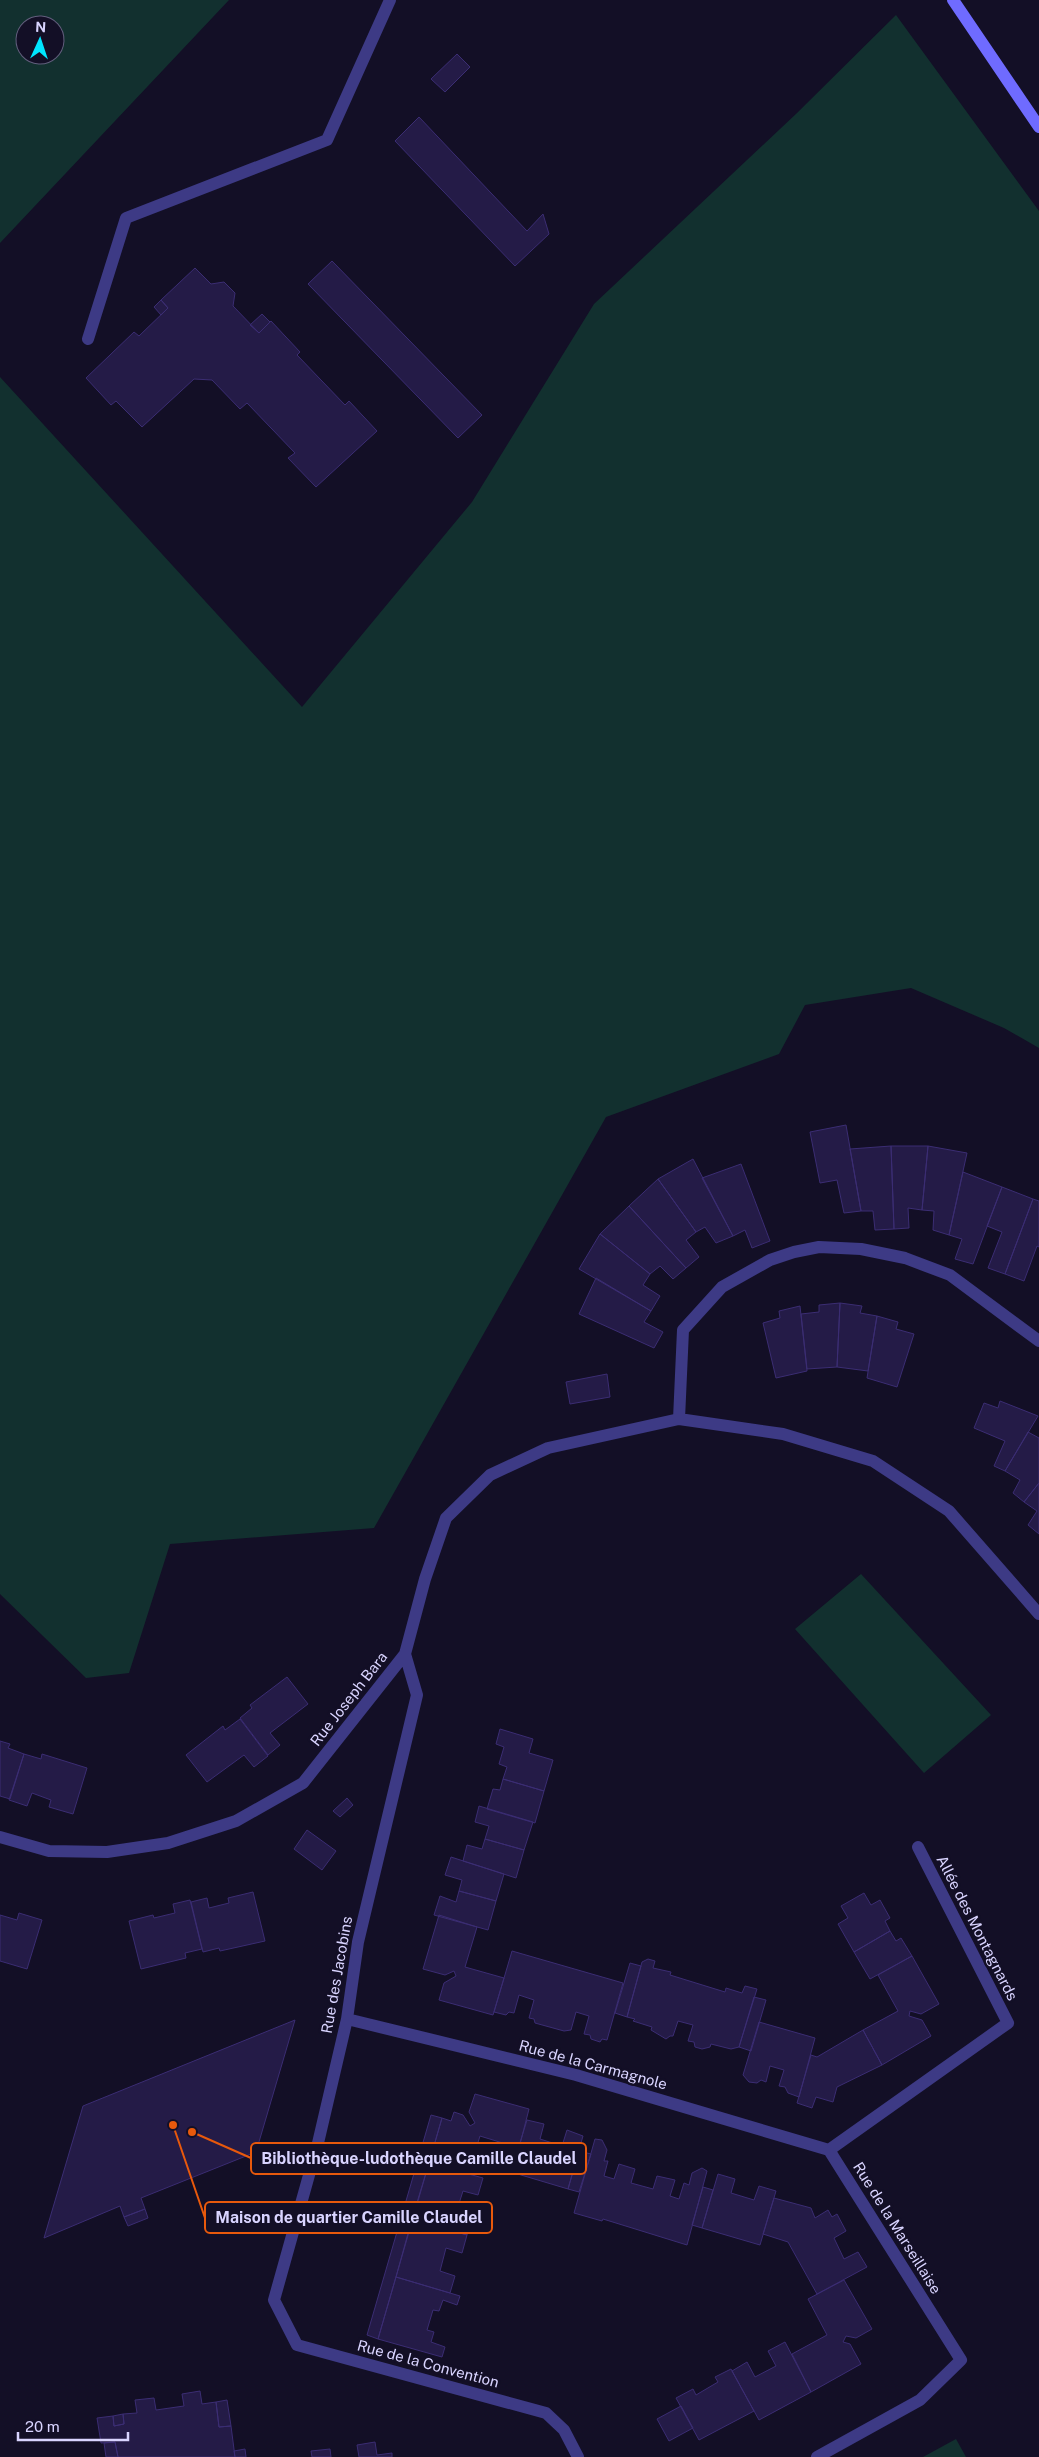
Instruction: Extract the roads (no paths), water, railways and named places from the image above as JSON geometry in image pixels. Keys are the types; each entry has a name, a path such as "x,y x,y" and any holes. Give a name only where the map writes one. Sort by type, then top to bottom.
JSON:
{"main road":[{"path":"953,0 1039,127"}],"street":[{"path":"88,339 126,218 327,140 390,0"},
{"path":"1039,1341 950,1276 905,1258 861,1249 819,1247 794,1252 770,1260 722,1288 683,1330 680,1419 783,1434 873,1461 949,1511 1039,1614"},
{"name":"Rue Joseph Bara","path":"0,1837 49,1851 107,1852 168,1843 236,1821 303,1783 405,1654 425,1579 446,1518 490,1475 548,1448 680,1419"},
{"name":"Rue des Jacobins","path":"274,2300 318,2143 347,2019 358,1942 417,1695 405,1654"},
{"name":"Allée des Montagnards","path":"829,2150 1008,2023 918,1846"},
{"name":"Rue de la Carmagnole","path":"347,2019 576,2075 829,2150"},
{"name":"Rue de la Marseillaise","path":"817,2457 920,2400 961,2360 829,2150"},
{"name":"Rue de la Convention","path":"274,2300 297,2346 546,2413 564,2430 578,2457"}],"place":[{"name":"Maison de quartier Camille Claudel","path":"173,2125"},
{"name":"Bibliothèque-ludothèque Camille Claudel","path":"192,2132"}]}
